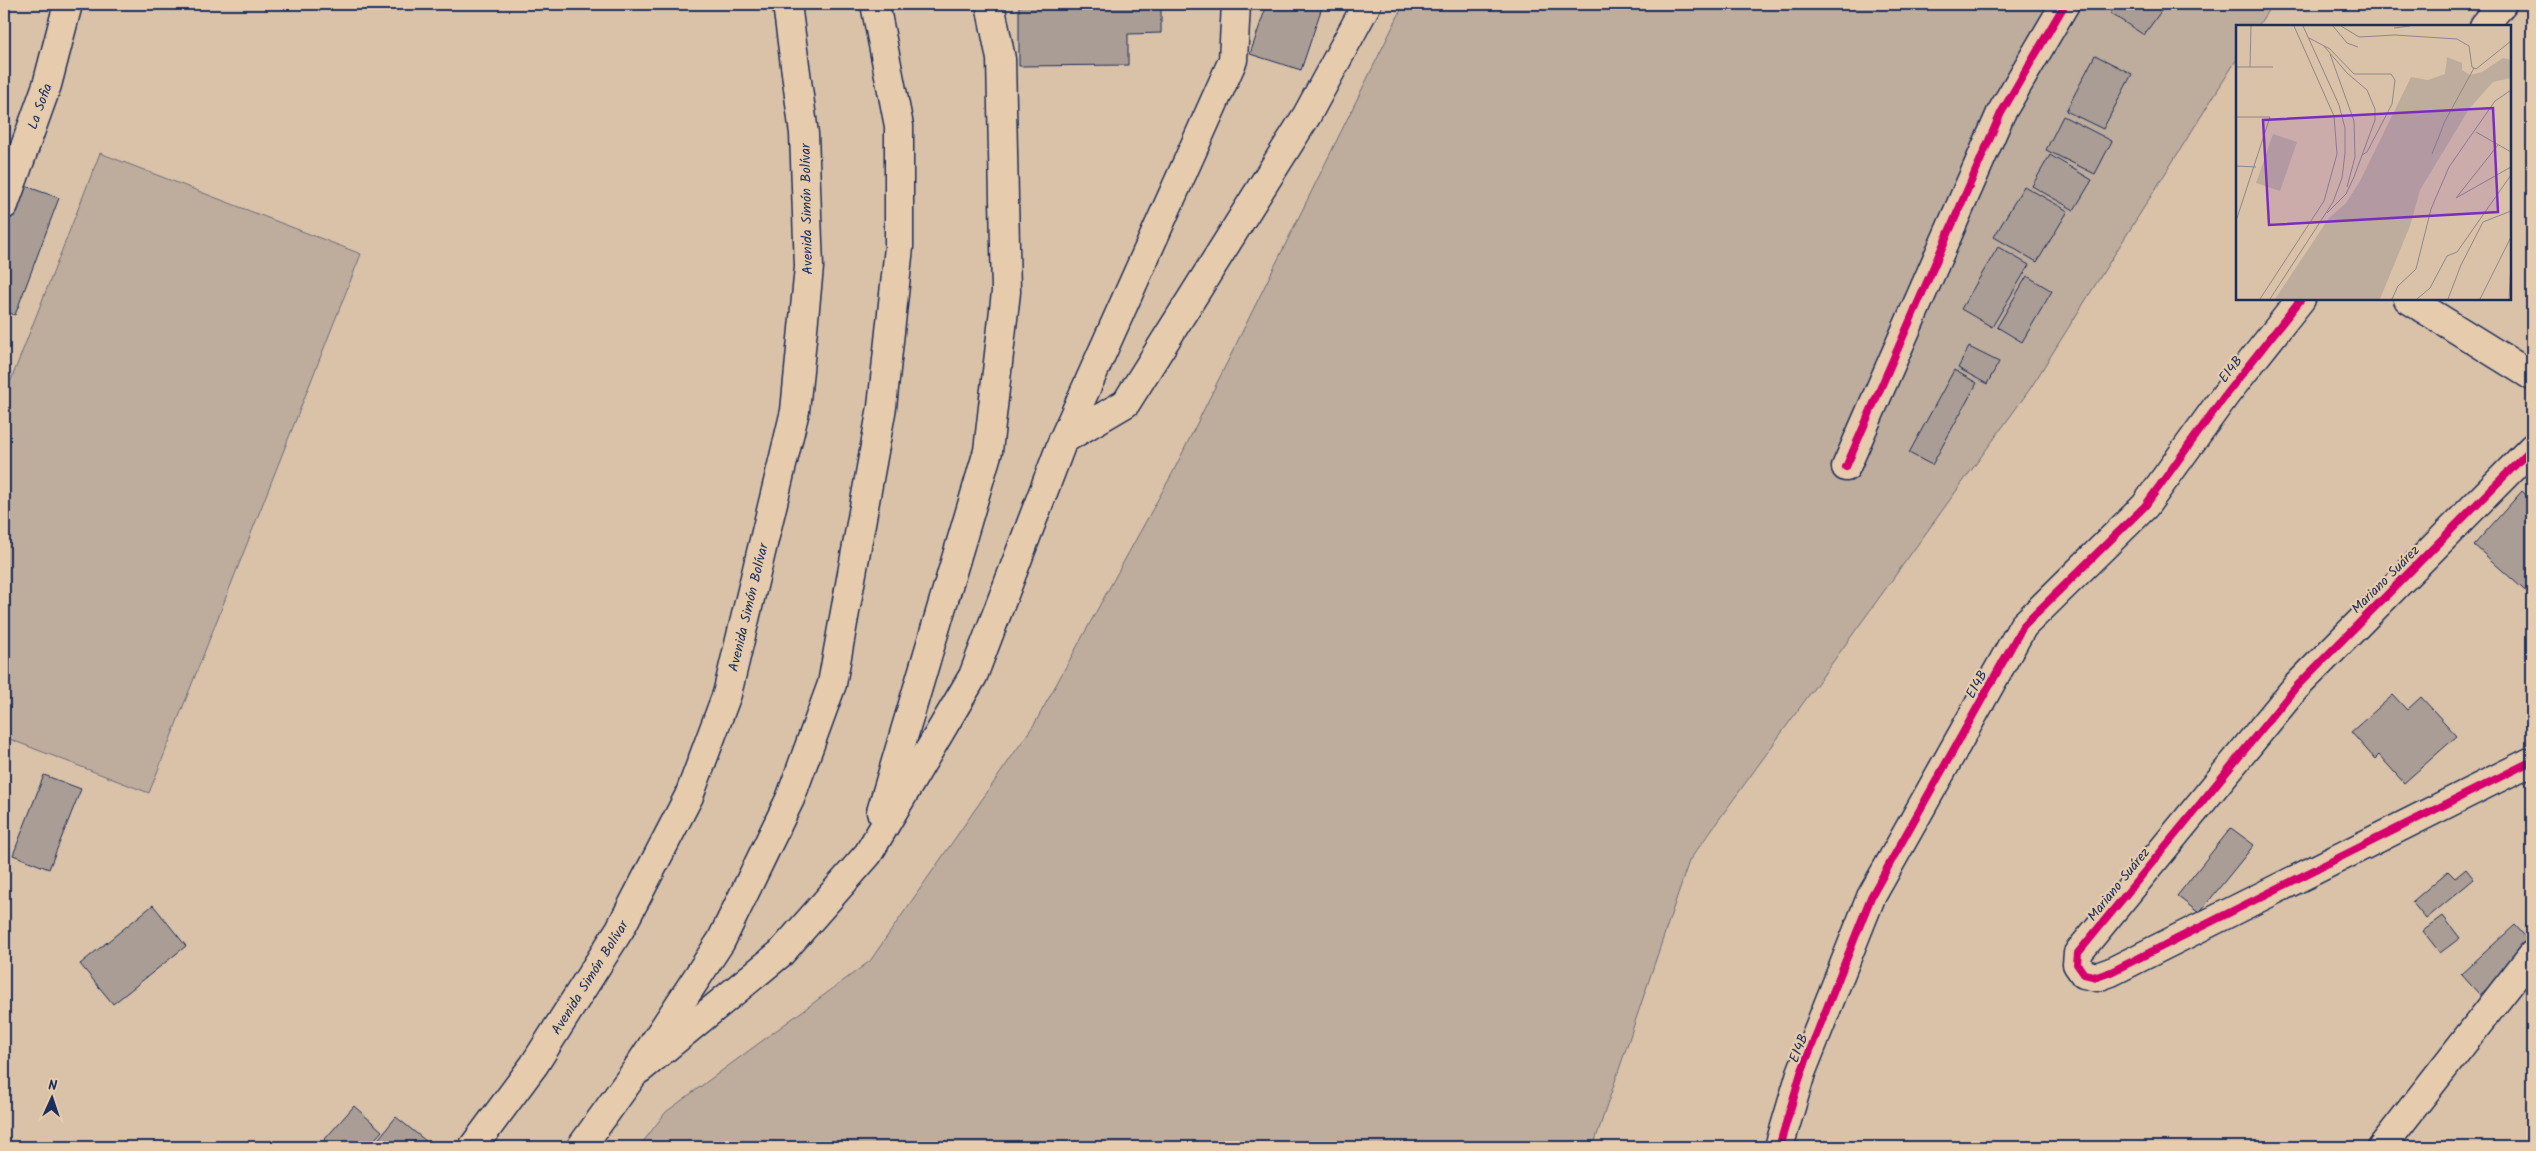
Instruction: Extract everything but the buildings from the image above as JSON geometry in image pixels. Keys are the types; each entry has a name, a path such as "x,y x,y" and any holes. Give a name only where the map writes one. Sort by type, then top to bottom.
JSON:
{"main road":[{"name":"La Sofia","path":"4,205 47,86 68,4"},
{"name":"Avenida Simón Bolívar","path":"473,1147 534,1065 620,929 689,796 727,694 795,411 809,267 804,134 787,4"},
{"path":"581,1147 633,1075 721,941 790,799 832,684 882,407 899,247 899,126 875,4"},
{"path":"868,854 988,451 1006,292 1001,60 990,4"},
{"path":"633,1075 781,953 868,854 973,676 1063,440 1233,60 1236,4"},
{"path":"1063,440 1126,403 1307,115 1367,4"},
{"path":"1846,467 2001,113 2065,4"},
{"path":"2485,25 2502,4"},
{"name":"E14B","path":"1779,1147 1801,1073 1871,897 2024,626 2146,506 2226,394 2300,300"},
{"path":"2410,300 2532,376"},
{"name":"Mariano Suárez","path":"2532,448 2296,686 2078,953 2078,964 2084,974 2097,977 2111,972 2532,761"},
{"path":"2382,1147 2532,955"}],"shaded area":[{"path":"1404,4 2272,4 2259,25 2236,25 2236,61 2030,389 1689,861 1593,1147 639,1147 666,1112 870,961 1035,723 1173,472"},
{"path":"100,153 361,254 149,793 4,737 4,398"}],"cycle path":[{"path":"1846,467 2001,113 2065,4"},
{"path":"1779,1147 1801,1073 1871,897 2023,626 2145,506 2226,394 2300,300"},
{"path":"2532,448 2296,687 2078,953 2077,964 2084,974 2097,977 2111,972 2532,761"}]}
